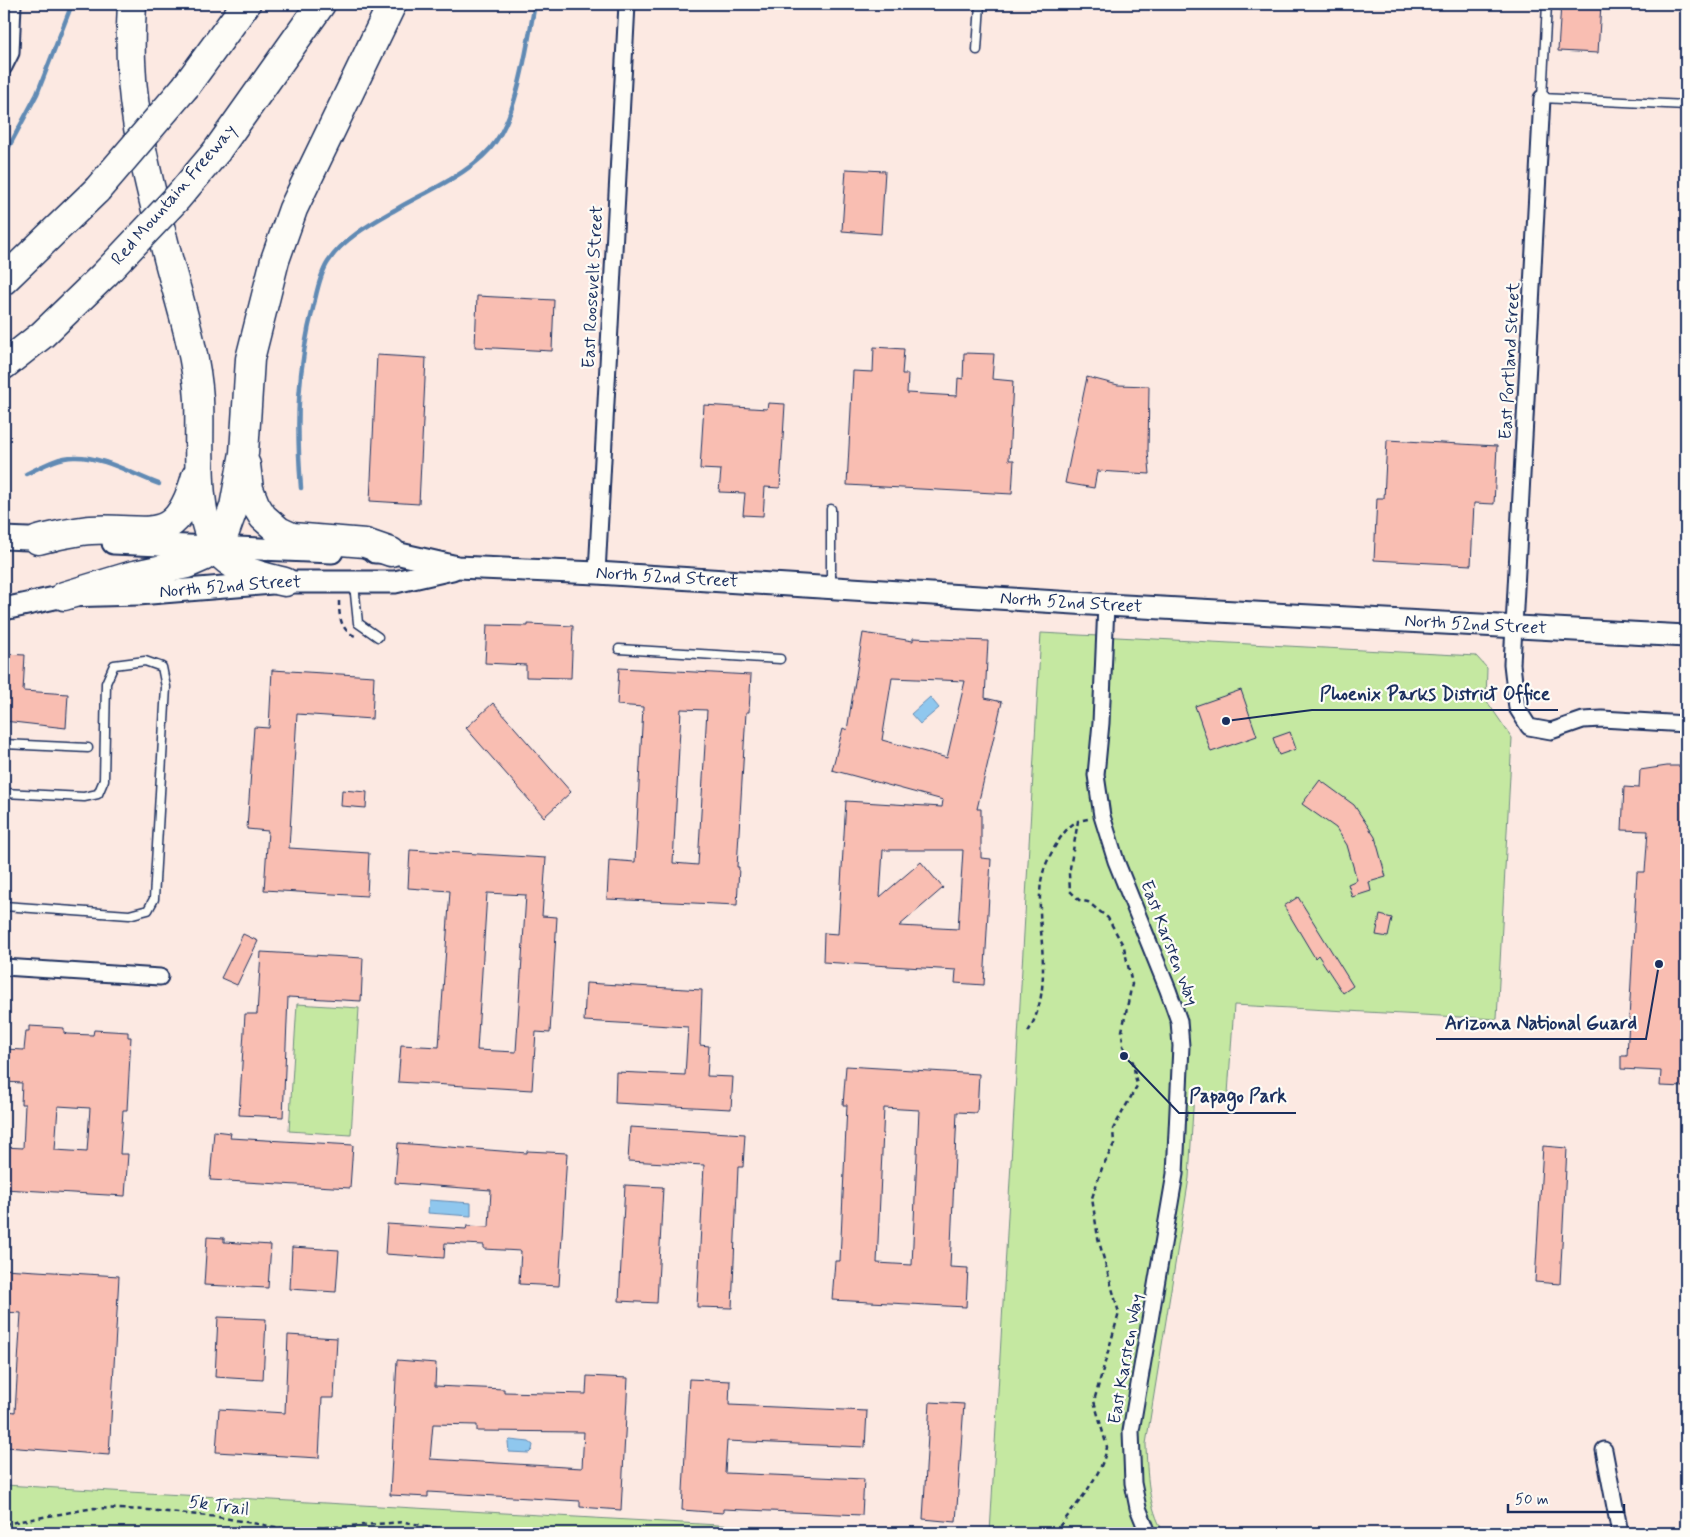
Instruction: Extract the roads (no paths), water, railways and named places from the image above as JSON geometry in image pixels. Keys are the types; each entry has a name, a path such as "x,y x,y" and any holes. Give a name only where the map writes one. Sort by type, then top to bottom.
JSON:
{"highway":[{"path":"132,4 131,61 138,120 188,339 198,396 201,460 200,500 208,532 216,548 224,557 249,573 285,582"},
{"path":"4,280 97,190 186,86 246,4"},
{"name":"Red Mountain Freeway","path":"4,365 42,335 106,274 178,197 216,152 321,4"},
{"path":"64,596 130,576 187,564 203,557 216,548 225,532 234,507 244,453 250,360 275,260 294,208 392,4"},
{"path":"244,453 249,489 263,517 279,531 292,537 365,542 391,552"},
{"path":"38,540 91,530 143,532 165,528 182,513 188,502 201,460"}],"main road":[{"name":"North 52nd Street","path":"4,538 216,548 391,552 457,567 597,573 1106,605 1686,636"},
{"name":"North 52nd Street","path":"4,609 64,596 138,594 285,582 346,588 394,582 457,567"}],"street":[{"path":"4,67 11,53 13,4"},
{"name":"East Roosevelt Street","path":"597,573 628,4"},
{"name":"East Portland Street","path":"1542,98 1512,664 1517,708 1530,727 1551,731 1583,720 1602,719 1686,724"},
{"name":"East Karsten Way","path":"1106,605 1101,723 1096,775 1102,816 1116,860 1179,1021 1181,1046 1175,1174 1131,1431 1133,1483 1138,1508 1148,1533"},
{"path":"4,967 160,977"},
{"path":"1604,1450 1620,1533"}],"lane":[{"path":"977,50 980,4"},
{"path":"1547,4 1542,98 1686,105"},
{"path":"831,509 831,587"},
{"path":"346,588 358,623 378,637"},
{"path":"619,649 780,659"},
{"path":"4,793 84,797 98,794 104,780 106,683 109,673 114,666 146,661 162,667 166,687 154,899 148,910 129,915 4,906"},
{"path":"4,744 88,748"}],"water":[{"path":"930,697 939,708 920,724 911,714"},
{"path":"429,1200 471,1203 471,1216 428,1213"},
{"path":"510,1440 529,1442 533,1445 532,1450 529,1453 509,1452 508,1442"}],"waterway":[{"path":"4,156 37,94 72,4"},
{"path":"301,488 298,418 301,373 308,328 325,267 335,253 351,237 465,170 488,151 496,141 511,111 516,94 535,4"},
{"path":"26,474 61,459 85,457 117,466 159,484"}],"place":[{"name":"Phoenix Parks District Office","path":"1226,721"},
{"name":"Arizona National Guard","path":"1659,964"},
{"name":"Papago Park","path":"1124,1056"}]}
